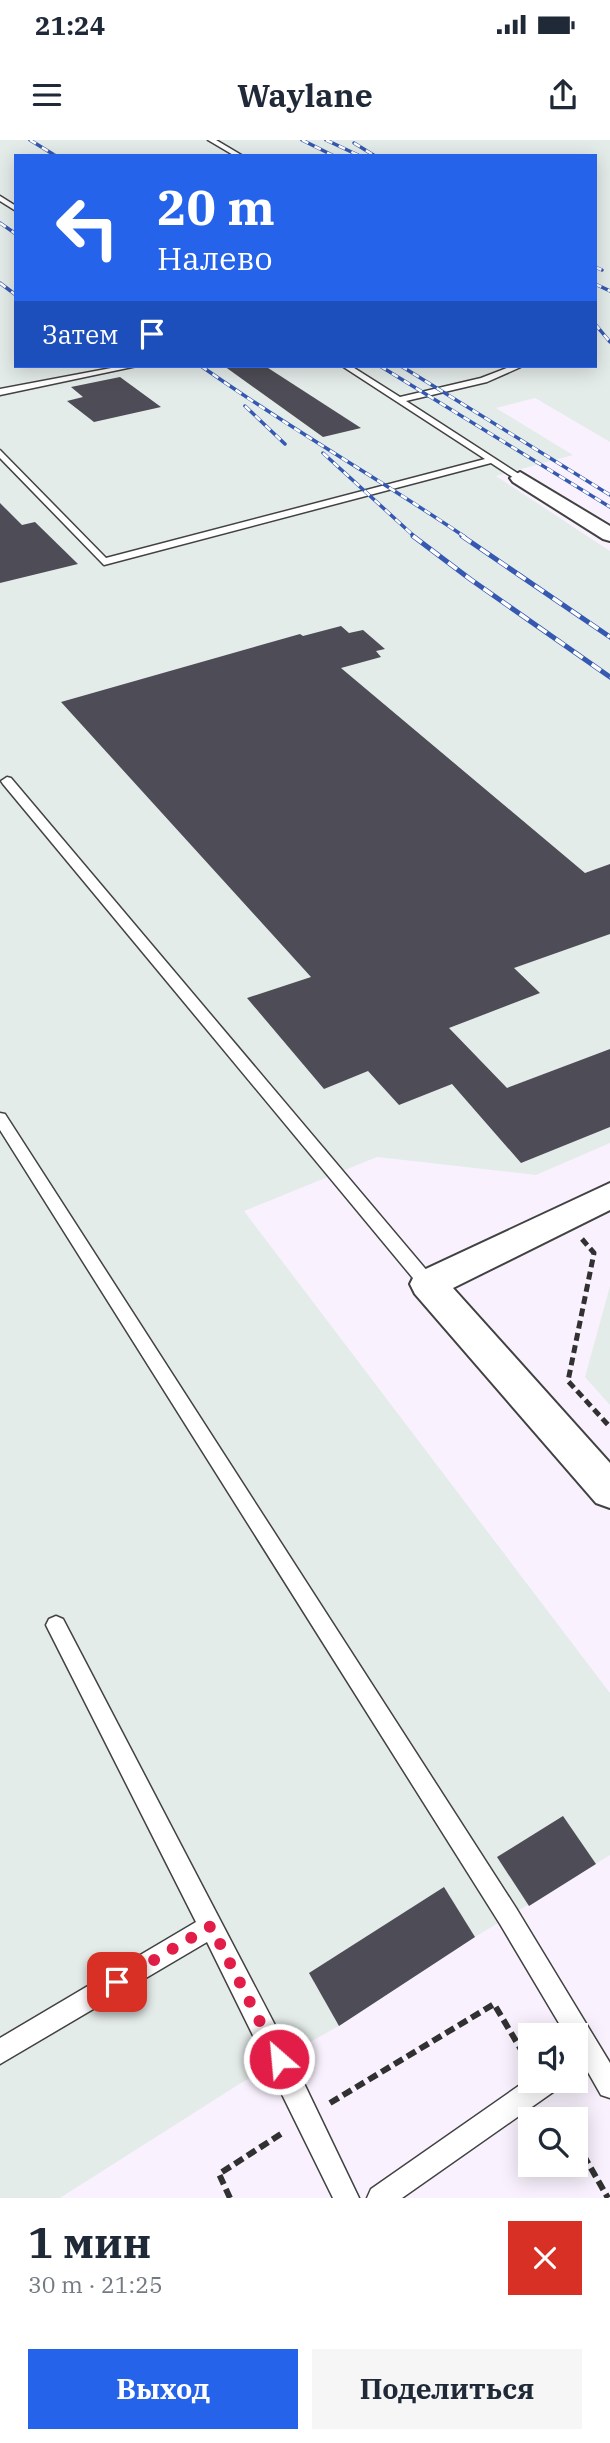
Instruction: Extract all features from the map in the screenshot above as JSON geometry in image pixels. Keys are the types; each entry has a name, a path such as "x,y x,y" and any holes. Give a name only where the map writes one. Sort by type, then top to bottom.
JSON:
{"street":[{"path":"520,478 610,535"},
{"path":"610,1195 428,1284 610,1491"}],"lane":[{"path":"211,140 236,154"},
{"path":"0,391 122,368"},
{"path":"349,368 520,478"},
{"path":"399,400 484,380 514,368"},
{"path":"0,453 104,562 492,460"},
{"path":"7,781 428,1284"},
{"path":"0,1118 493,1893 565,2023"},
{"path":"56,1625 279,2059 305,2118 346,2198"},
{"path":"0,2052 211,1926"},
{"path":"588,2061 610,2086"},
{"path":"380,2198 530,2093"}],"path":[{"path":"562,1219 594,1252 568,1381 610,1427"},
{"path":"230,2198 219,2174 305,2118 494,2004 518,2045"},
{"path":"588,2164 608,2198"}],"shaded area":[{"path":"0,140 610,140 610,442 535,398 496,408 573,455 496,476 610,551 610,1143 536,1175 377,1157 244,1211 610,1693 610,1855 60,2198 0,2198"},
{"path":"610,1286 610,1405 585,1377"}],"building":[{"path":"227,368 268,368 361,428 323,437"},
{"path":"120,377 161,407 94,422 67,401 83,397 71,387"},
{"path":"0,503 22,525 35,522 78,564 0,583"},
{"path":"341,626 349,633 363,630 385,649 376,651 381,657 341,668 585,873 610,864 610,934 514,968 540,993 449,1028 507,1088 610,1049 610,1127 521,1163 452,1084 399,1105 368,1071 324,1089 247,998 311,977 61,702 300,634 303,636"},
{"path":"563,1816 596,1864 529,1906 497,1857"},
{"path":"444,1887 475,1937 339,2026 309,1973"}],"railway":[{"path":"30,140 53,154"},
{"path":"302,140 330,154"},
{"path":"326,140 356,154"},
{"path":"354,143 372,154"},
{"path":"0,223 14,233"},
{"path":"597,268 602,270"},
{"path":"0,283 14,294"},
{"path":"597,285 610,291"},
{"path":"597,326 610,342"},
{"path":"204,368 465,537"},
{"path":"383,368 610,507"},
{"path":"404,368 610,495"},
{"path":"245,406 285,444"},
{"path":"323,453 415,537"},
{"path":"413,536 610,677"},
{"path":"462,536 610,637"}],"route":[{"path":"117,1982 211,1926 279,2059"}]}
